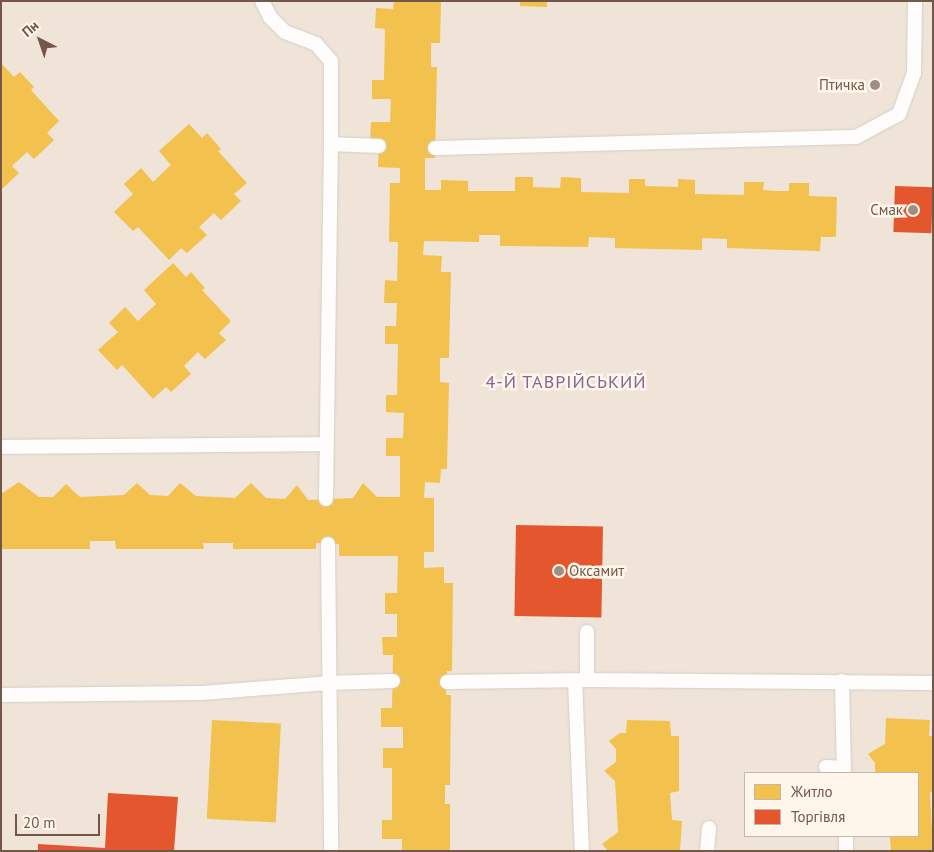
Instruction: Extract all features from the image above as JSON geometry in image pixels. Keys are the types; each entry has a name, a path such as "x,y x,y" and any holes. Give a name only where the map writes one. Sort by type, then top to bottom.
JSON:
{"lane":[{"path":"262,1 270,17 284,32 316,44 331,61 326,499"},
{"path":"435,148 856,137 899,114 914,73 915,1"},
{"path":"331,144 379,146"},
{"path":"1,447 326,444"},
{"path":"328,544 331,851"},
{"path":"582,851 581,680 587,632"},
{"path":"447,682 581,680 933,683"},
{"path":"1,696 202,693 328,683 393,681"},
{"path":"826,768 844,770 842,682"},
{"path":"708,851 709,828"},
{"path":"846,837 846,851"}],"shaded area":[{"path":"1,1 933,1 933,851 1,851"}],"building: Житло":[{"path":"394,1 441,1 440,43 431,43 431,67 437,67 435,158 425,158 425,190 441,190 441,180 468,181 468,191 515,191 515,177 533,177 533,187 560,188 561,177 581,178 581,192 629,193 629,179 645,179 645,186 678,187 678,179 695,180 695,194 744,195 744,182 764,182 763,190 777,191 789,191 789,183 809,183 809,196 837,197 836,237 821,237 820,251 727,248 727,239 702,238 702,250 615,248 615,238 589,237 588,247 500,246 500,235 479,235 479,242 424,241 423,255 442,256 441,272 451,272 449,358 440,358 440,382 449,383 447,469 441,469 440,483 425,482 424,498 434,498 434,552 424,552 424,568 444,567 444,583 453,583 452,671 447,671 446,695 451,695 450,785 445,785 445,804 450,804 450,851 402,851 402,839 382,839 382,820 392,820 392,768 383,768 383,748 403,748 403,727 381,727 381,708 392,708 393,655 383,655 382,637 397,637 397,614 385,614 385,593 397,593 398,556 339,556 339,544 316,543 316,549 233,549 233,543 203,543 204,549 116,549 115,541 90,541 90,549 1,549 1,494 19,482 39,497 53,497 66,484 80,497 124,495 137,483 150,495 168,496 180,483 196,496 235,498 251,483 266,498 285,499 297,485 308,500 353,498 363,483 377,497 400,497 400,456 386,456 386,438 403,438 404,413 386,412 386,395 397,395 398,344 385,344 385,326 396,326 397,303 384,303 385,280 397,281 398,242 389,242 390,183 400,183 400,168 378,167 379,141 370,141 371,122 390,122 391,99 372,99 372,80 384,80 385,29 375,28 376,8 393,9"},
{"path":"520,1 547,1 547,7 520,6"},
{"path":"1,63 14,77 20,72 34,87 31,90 59,121 47,133 54,140 34,159 27,152 12,166 19,173 1,190"},
{"path":"189,124 202,138 207,133 221,149 218,151 247,183 234,194 241,201 221,220 214,213 199,227 207,235 187,253 181,248 169,260 138,227 133,231 114,212 133,194 124,184 141,168 153,182 171,165 159,151"},
{"path":"173,263 186,277 191,272 205,288 202,290 231,321 219,333 226,340 205,359 198,352 184,366 191,374 171,392 166,387 153,399 122,365 117,370 98,350 118,332 109,323 125,307 138,321 156,304 144,290"},
{"path":"886,718 930,720 929,736 933,736 933,791 930,792 933,851 891,851 890,837 919,837 919,772 875,772 875,763 868,754 885,744"},
{"path":"212,720 281,724 276,822 207,819"},
{"path":"627,720 670,721 671,736 679,736 679,791 670,793 672,820 682,821 680,851 608,851 602,844 618,832 615,781 604,771 616,762 616,749 609,741 620,733 626,733"}],"building: Торгівля":[{"name":"Смак","path":"895,186 933,187 931,233 893,232"},
{"name":"Оксамит","path":"516,525 603,527 601,618 514,616"},
{"path":"108,793 178,797 174,851 38,851 38,844 105,848"}],"place":[{"name":"Птичка","path":"875,85"},
{"name":"Смак","path":"913,210"},
{"name":"Оксамит","path":"559,571"}],"district":[{"name":"4-Й ТАВРІЙСЬКИЙ","path":"566,382"}]}
